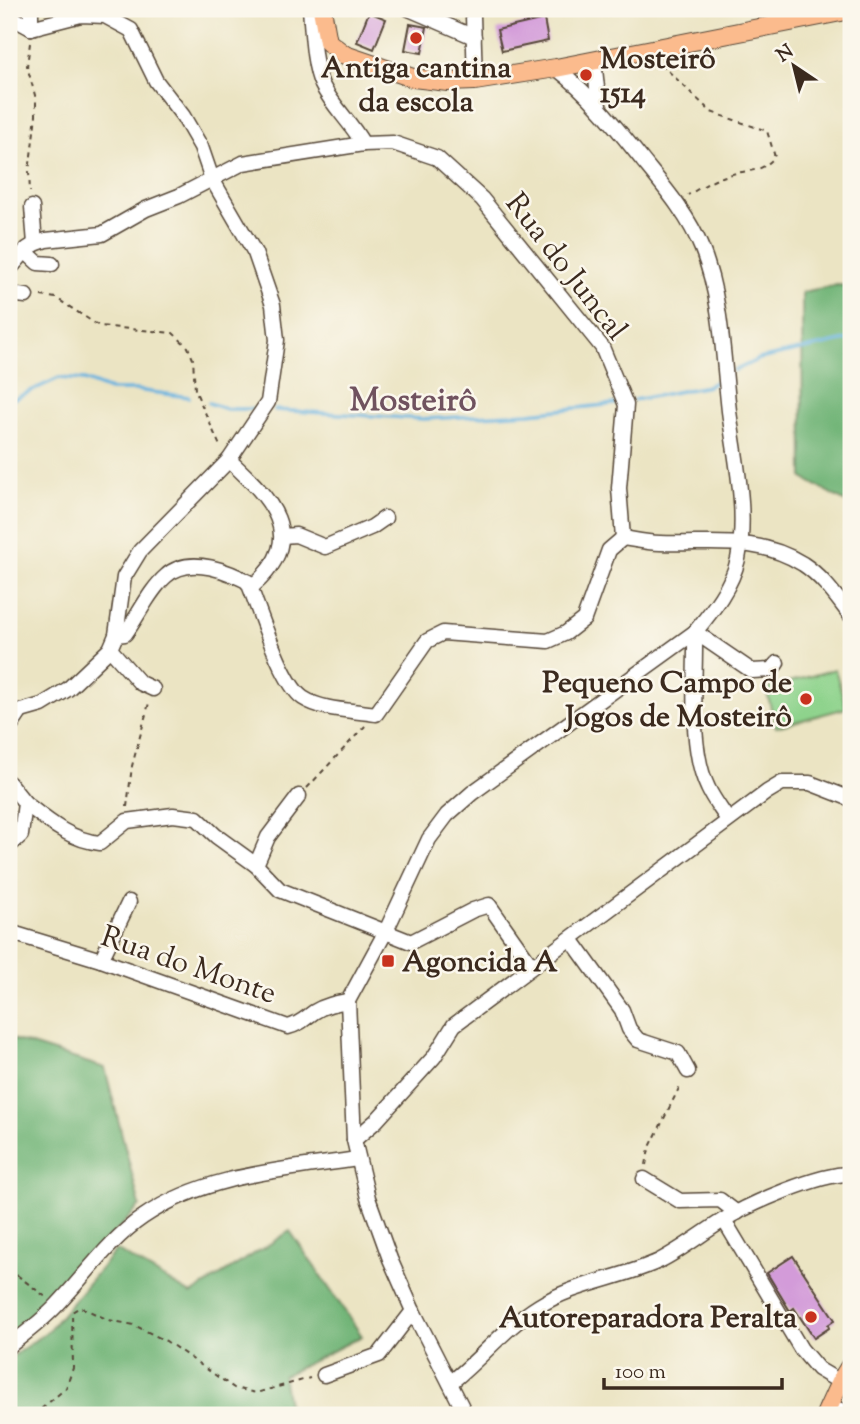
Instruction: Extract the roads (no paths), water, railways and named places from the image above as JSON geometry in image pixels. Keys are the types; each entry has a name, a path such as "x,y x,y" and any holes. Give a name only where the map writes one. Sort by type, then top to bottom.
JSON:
{"main road":[{"path":"322,9 328,42 345,55 413,78 448,82 475,81 555,68 851,10"},
{"path":"826,1411 851,1364"}],"street":[{"path":"30,9 31,28"},
{"path":"310,9 321,83 355,128 363,144"},
{"path":"410,9 474,37"},
{"path":"475,9 475,81"},
{"path":"9,16 31,28 81,15 105,16 131,30 156,81 183,116 201,147 212,179 256,253 273,305 277,340 268,402 229,460 140,551 124,577 116,635 110,649 68,689 41,705 15,710 9,729"},
{"path":"594,60 599,106"},
{"path":"466,1415 413,1311 378,1227 357,1159 348,1001 386,931 429,839 447,815 472,793 695,632 714,609 728,584 737,561 740,542 741,511 712,279 702,248 676,203 599,106 555,68"},
{"name":"Rua do Juncal","path":"30,248 46,240 102,234 146,209 179,196 243,163 363,144 393,143 437,158 482,199 602,347 626,405 619,488 623,538"},
{"path":"32,207 30,248 38,263 52,264"},
{"path":"9,270 30,248"},
{"path":"9,294 26,296"},
{"path":"116,635 125,634 154,589 169,573 189,566 220,569 254,585 264,576 276,557 282,536 279,519 268,501 229,460"},
{"path":"282,536 296,535 325,547 372,527 385,517"},
{"path":"248,582 285,676 301,697 321,706 376,714 427,641 443,633 548,641 566,633 584,619 609,550 623,538 659,543 740,542 785,556 803,564 818,577 851,615"},
{"path":"695,632 751,671 771,670 777,663"},
{"path":"695,632 696,736 699,763 708,788 728,820"},
{"path":"110,649 140,683 153,689"},
{"path":"9,783 25,803 64,831 85,841 100,843 127,821 173,815 197,818 256,865 280,890 411,942 473,910 489,905 532,967"},
{"path":"354,1140 376,1121 434,1057 454,1025 728,820 782,783 810,783 851,799"},
{"path":"256,865 268,837 299,796"},
{"path":"9,846 21,835 25,803"},
{"path":"101,960 129,902"},
{"name":"Rua do Monte","path":"9,932 101,960 288,1027 301,1024 314,1012 329,1004 348,1001"},
{"path":"571,939 622,1010 629,1029 638,1040 678,1053 688,1071"},
{"path":"9,1346 34,1328 57,1306 103,1253 142,1217 191,1191 258,1174 357,1159"},
{"path":"450,1383 517,1321 540,1305 566,1292 658,1261 731,1216 802,1184 840,1174 851,1174"},
{"path":"644,1180 680,1201 720,1200 801,1349 818,1369 840,1382"},
{"path":"324,1374 379,1355 413,1311"},
{"path":"826,1411 851,1412"}],"waterway":[{"path":"734,371 759,359 851,339"},
{"path":"9,401 59,378 84,380 110,390 136,390 189,397"},
{"path":"634,400 708,386 720,379"},
{"path":"209,403 227,409 251,409"},
{"path":"275,410 424,419 529,413 615,404"}],"place":[{"name":"Antiga cantina da escola","path":"416,38"},
{"name":"Mosteirô 1514","path":"586,75"},
{"name":"Pequeno Campo de Jogos de Mosteirô","path":"806,699"},
{"name":"Agoncida A","path":"388,961"},
{"name":"Autoreparadora Peralta","path":"811,1317"}],"district":[{"name":"Mosteirô","path":"413,398"}]}
